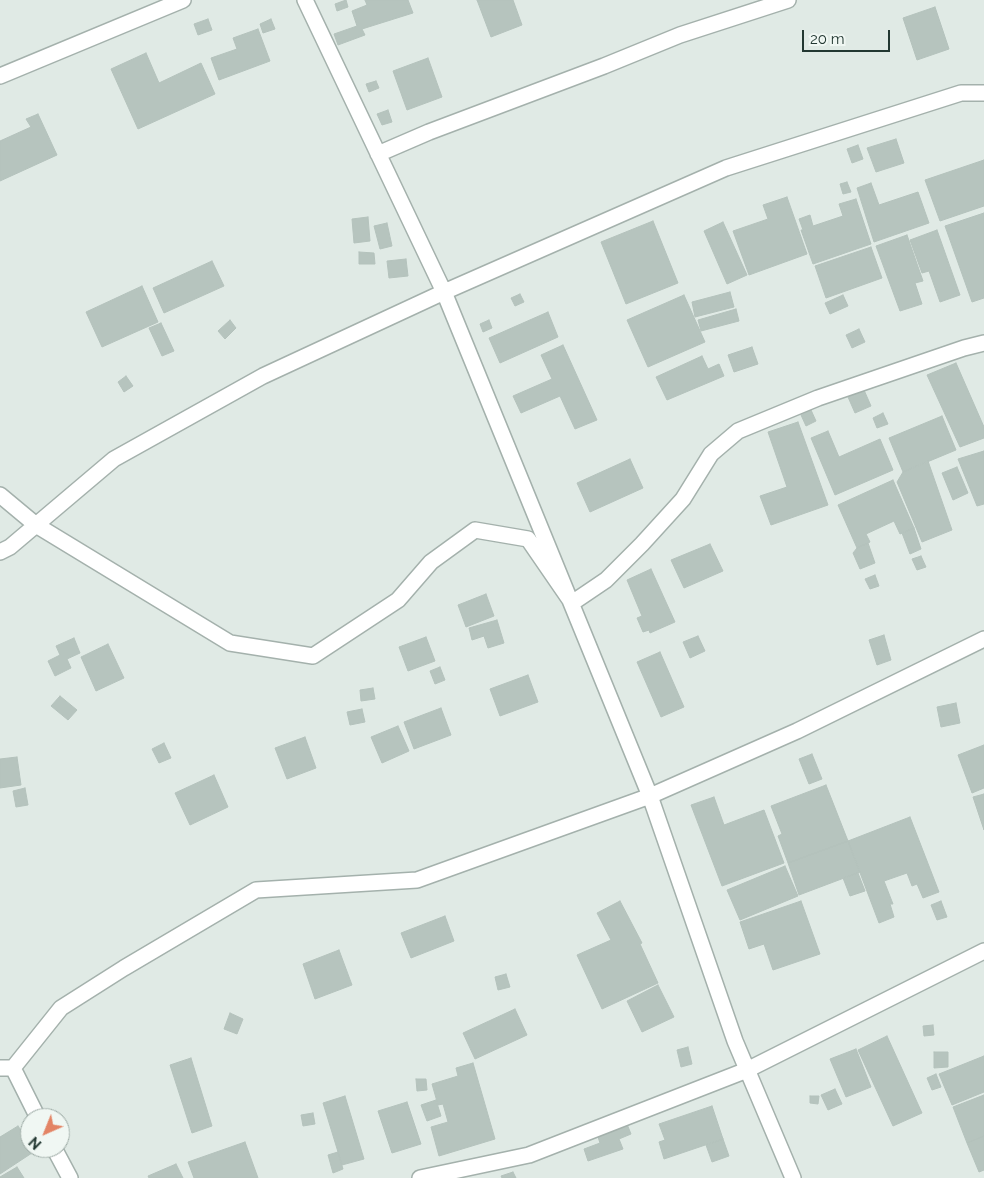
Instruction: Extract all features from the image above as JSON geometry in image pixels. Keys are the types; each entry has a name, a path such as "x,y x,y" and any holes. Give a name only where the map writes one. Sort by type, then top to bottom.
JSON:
{"street":[{"path":"0,76 183,0"},
{"path":"305,0 444,292 650,796 735,1041 793,1178"},
{"path":"378,154 429,132 604,66 680,35 788,0"},
{"path":"0,552 10,547 114,459 263,376 444,292 726,168 960,93 984,93"},
{"path":"572,603 606,580 642,544 683,499 711,454 738,431 818,398 964,348 984,343"},
{"path":"0,495 36,525 230,643 313,656 398,600 432,562 475,530 528,539 572,603"},
{"path":"32,1108 6,1068 61,1008 124,968 256,890 417,880 650,796 797,731 984,638"},
{"path":"420,1178 529,1155 747,1070 984,951"},
{"path":"59,1158 70,1178"}],"building":[{"path":"346,0 348,7 337,11 335,4"},
{"path":"365,0 408,0 413,13 362,29 365,35 338,45 334,34 357,26 352,11 367,5"},
{"path":"477,0 513,0 522,25 491,37"},
{"path":"935,7 949,49 917,60 903,18"},
{"path":"208,19 212,30 198,35 194,24"},
{"path":"271,19 275,29 263,33 260,24"},
{"path":"258,29 270,61 219,80 211,58 237,49 233,38"},
{"path":"146,53 159,83 201,63 215,94 138,129 111,69"},
{"path":"428,58 442,97 407,110 393,71"},
{"path":"376,81 379,88 369,92 366,84"},
{"path":"388,110 392,122 382,125 377,114"},
{"path":"38,114 57,155 0,181 0,141 31,127 26,119"},
{"path":"896,139 904,163 876,172 867,148"},
{"path":"858,145 863,159 852,163 847,149"},
{"path":"984,160 984,206 940,221 925,180"},
{"path":"847,182 851,192 843,194 840,184"},
{"path":"871,183 879,205 918,192 929,223 874,242 857,188"},
{"path":"787,197 807,254 749,275 733,231 768,219 763,205"},
{"path":"856,199 871,244 813,264 799,219 810,215 813,226 843,216 839,204"},
{"path":"984,213 984,298 972,302 945,226"},
{"path":"368,217 370,241 354,243 352,219"},
{"path":"653,221 678,283 626,304 601,242"},
{"path":"723,222 747,275 727,284 704,231"},
{"path":"387,223 392,246 380,249 374,226"},
{"path":"937,230 960,295 940,302 929,271 922,273 910,240"},
{"path":"907,235 923,281 915,283 922,304 900,311 876,246"},
{"path":"871,247 882,278 826,298 815,266"},
{"path":"359,252 374,253 375,264 359,264"},
{"path":"406,259 408,276 389,278 387,261"},
{"path":"212,261 224,286 164,313 153,288"},
{"path":"142,286 158,322 102,347 86,312"},
{"path":"730,292 734,307 695,317 692,302"},
{"path":"520,294 524,302 515,306 511,298"},
{"path":"684,295 705,342 648,367 627,320"},
{"path":"843,295 848,306 830,314 825,303"},
{"path":"736,309 739,321 701,331 698,320"},
{"path":"548,312 558,337 500,363 489,338"},
{"path":"230,320 236,328 225,339 218,331"},
{"path":"489,320 492,328 483,332 480,324"},
{"path":"161,323 174,351 162,356 149,328"},
{"path":"859,329 865,342 852,348 846,335"},
{"path":"563,345 597,420 575,429 560,396 521,413 513,396 552,379 541,355"},
{"path":"752,347 758,364 734,372 728,355"},
{"path":"702,356 708,369 719,364 724,376 667,400 656,377"},
{"path":"956,363 984,427 984,438 960,447 927,375"},
{"path":"126,376 133,386 124,392 118,382"},
{"path":"864,390 871,406 855,413 848,397"},
{"path":"811,410 816,421 806,426 801,415"},
{"path":"883,413 888,424 877,428 873,418"},
{"path":"942,416 956,450 903,472 889,438"},
{"path":"798,422 828,505 771,525 760,496 787,487 768,432"},
{"path":"828,431 839,457 880,439 893,470 835,495 811,438"},
{"path":"984,451 984,504 977,506 958,459"},
{"path":"630,459 643,488 590,512 577,483"},
{"path":"928,461 952,530 922,542 897,482 903,472"},
{"path":"957,467 968,493 953,500 942,473"},
{"path":"893,480 914,528 900,534 894,521 866,534 870,542 857,548 838,505"},
{"path":"914,528 921,549 910,554 902,533"},
{"path":"868,543 875,563 860,569 853,553 857,548"},
{"path":"710,544 723,571 684,588 671,560"},
{"path":"921,556 926,567 917,570 912,559"},
{"path":"651,569 675,622 650,633 649,630 643,632 637,618 642,616 627,580"},
{"path":"875,575 879,586 870,589 865,579"},
{"path":"486,594 494,616 466,627 458,605"},
{"path":"497,620 504,643 488,648 484,636 472,640 469,628"},
{"path":"884,635 891,660 877,665 869,640"},
{"path":"698,636 705,651 690,658 683,642"},
{"path":"426,637 435,661 408,671 399,647"},
{"path":"74,638 80,653 67,659 71,668 55,676 48,661 60,655 56,646"},
{"path":"108,644 124,678 96,691 81,657"},
{"path":"660,652 684,707 661,717 637,662"},
{"path":"440,667 445,680 435,684 430,671"},
{"path":"528,675 538,702 500,716 490,689"},
{"path":"373,688 375,699 361,701 360,690"},
{"path":"60,696 77,710 68,720 51,706"},
{"path":"956,703 960,723 941,727 937,707"},
{"path":"441,708 451,735 414,749 404,722"},
{"path":"362,709 365,722 350,725 347,712"},
{"path":"398,726 409,751 382,763 371,737"},
{"path":"305,737 316,768 287,779 275,748"},
{"path":"164,743 171,758 159,763 152,749"},
{"path":"984,745 984,788 972,793 958,755"},
{"path":"812,754 822,779 809,784 799,759"},
{"path":"17,757 21,785 0,788 0,759"},
{"path":"214,775 228,807 190,825 175,793"},
{"path":"826,785 848,841 788,863 778,836 782,834 771,806"},
{"path":"25,788 28,805 16,807 13,791"},
{"path":"984,794 984,830 973,797"},
{"path":"714,797 724,825 764,810 784,863 722,886 691,805"},
{"path":"910,817 939,892 923,898 917,884 912,886 907,873 884,881 893,904 890,904 894,917 879,923 848,841"},
{"path":"848,841 860,872 799,895 788,863"},
{"path":"785,866 798,896 740,920 727,890"},
{"path":"858,873 865,891 850,896 843,878"},
{"path":"620,901 642,943 640,944 658,983 602,1009 577,955 611,940 597,913"},
{"path":"801,901 820,954 773,970 764,944 749,949 740,922"},
{"path":"941,901 947,917 937,920 931,905"},
{"path":"445,916 454,941 411,958 401,933"},
{"path":"339,950 352,985 315,999 303,964"},
{"path":"506,974 510,987 498,990 495,977"},
{"path":"658,985 674,1017 642,1032 627,1001"},
{"path":"515,1009 527,1035 475,1059 463,1033"},
{"path":"230,1013 243,1019 237,1034 224,1029"},
{"path":"933,1025 934,1035 924,1036 923,1026"},
{"path":"887,1036 922,1113 893,1126 858,1050"},
{"path":"688,1047 692,1064 681,1067 677,1050"},
{"path":"856,1049 871,1087 846,1097 830,1059"},
{"path":"934,1052 948,1052 948,1067 934,1068"},
{"path":"984,1056 984,1092 952,1105 939,1074"},
{"path":"191,1058 212,1126 192,1133 170,1065"},
{"path":"473,1063 495,1139 439,1156 431,1127 448,1122 443,1104 438,1105 432,1084 458,1076 456,1068"},
{"path":"936,1074 941,1087 932,1090 927,1078"},
{"path":"416,1079 426,1079 427,1090 417,1091"},
{"path":"835,1089 842,1104 828,1110 821,1095"},
{"path":"984,1095 984,1136 967,1143 953,1107"},
{"path":"345,1096 364,1159 342,1165 323,1103"},
{"path":"810,1096 819,1096 818,1104 810,1103"},
{"path":"436,1100 441,1116 427,1121 421,1105"},
{"path":"407,1102 421,1144 392,1153 378,1111"},
{"path":"712,1106 723,1139 664,1159 659,1142 665,1140 659,1124"},
{"path":"313,1113 315,1124 303,1126 301,1115"},
{"path":"627,1124 631,1134 619,1139 623,1149 588,1161 584,1149 600,1143 597,1134"},
{"path":"18,1126 20,1129 20,1158 24,1158 0,1174 0,1137"},
{"path":"984,1136 984,1170 979,1172 967,1143"},
{"path":"723,1139 729,1156 712,1162 706,1145"},
{"path":"245,1142 258,1178 194,1178 188,1162"},
{"path":"338,1152 343,1169 333,1173 328,1155"},
{"path":"176,1164 183,1178 149,1178 148,1176"},
{"path":"17,1167 24,1178 0,1178 0,1177"},
{"path":"513,1172 516,1178 502,1178 501,1176"}]}
